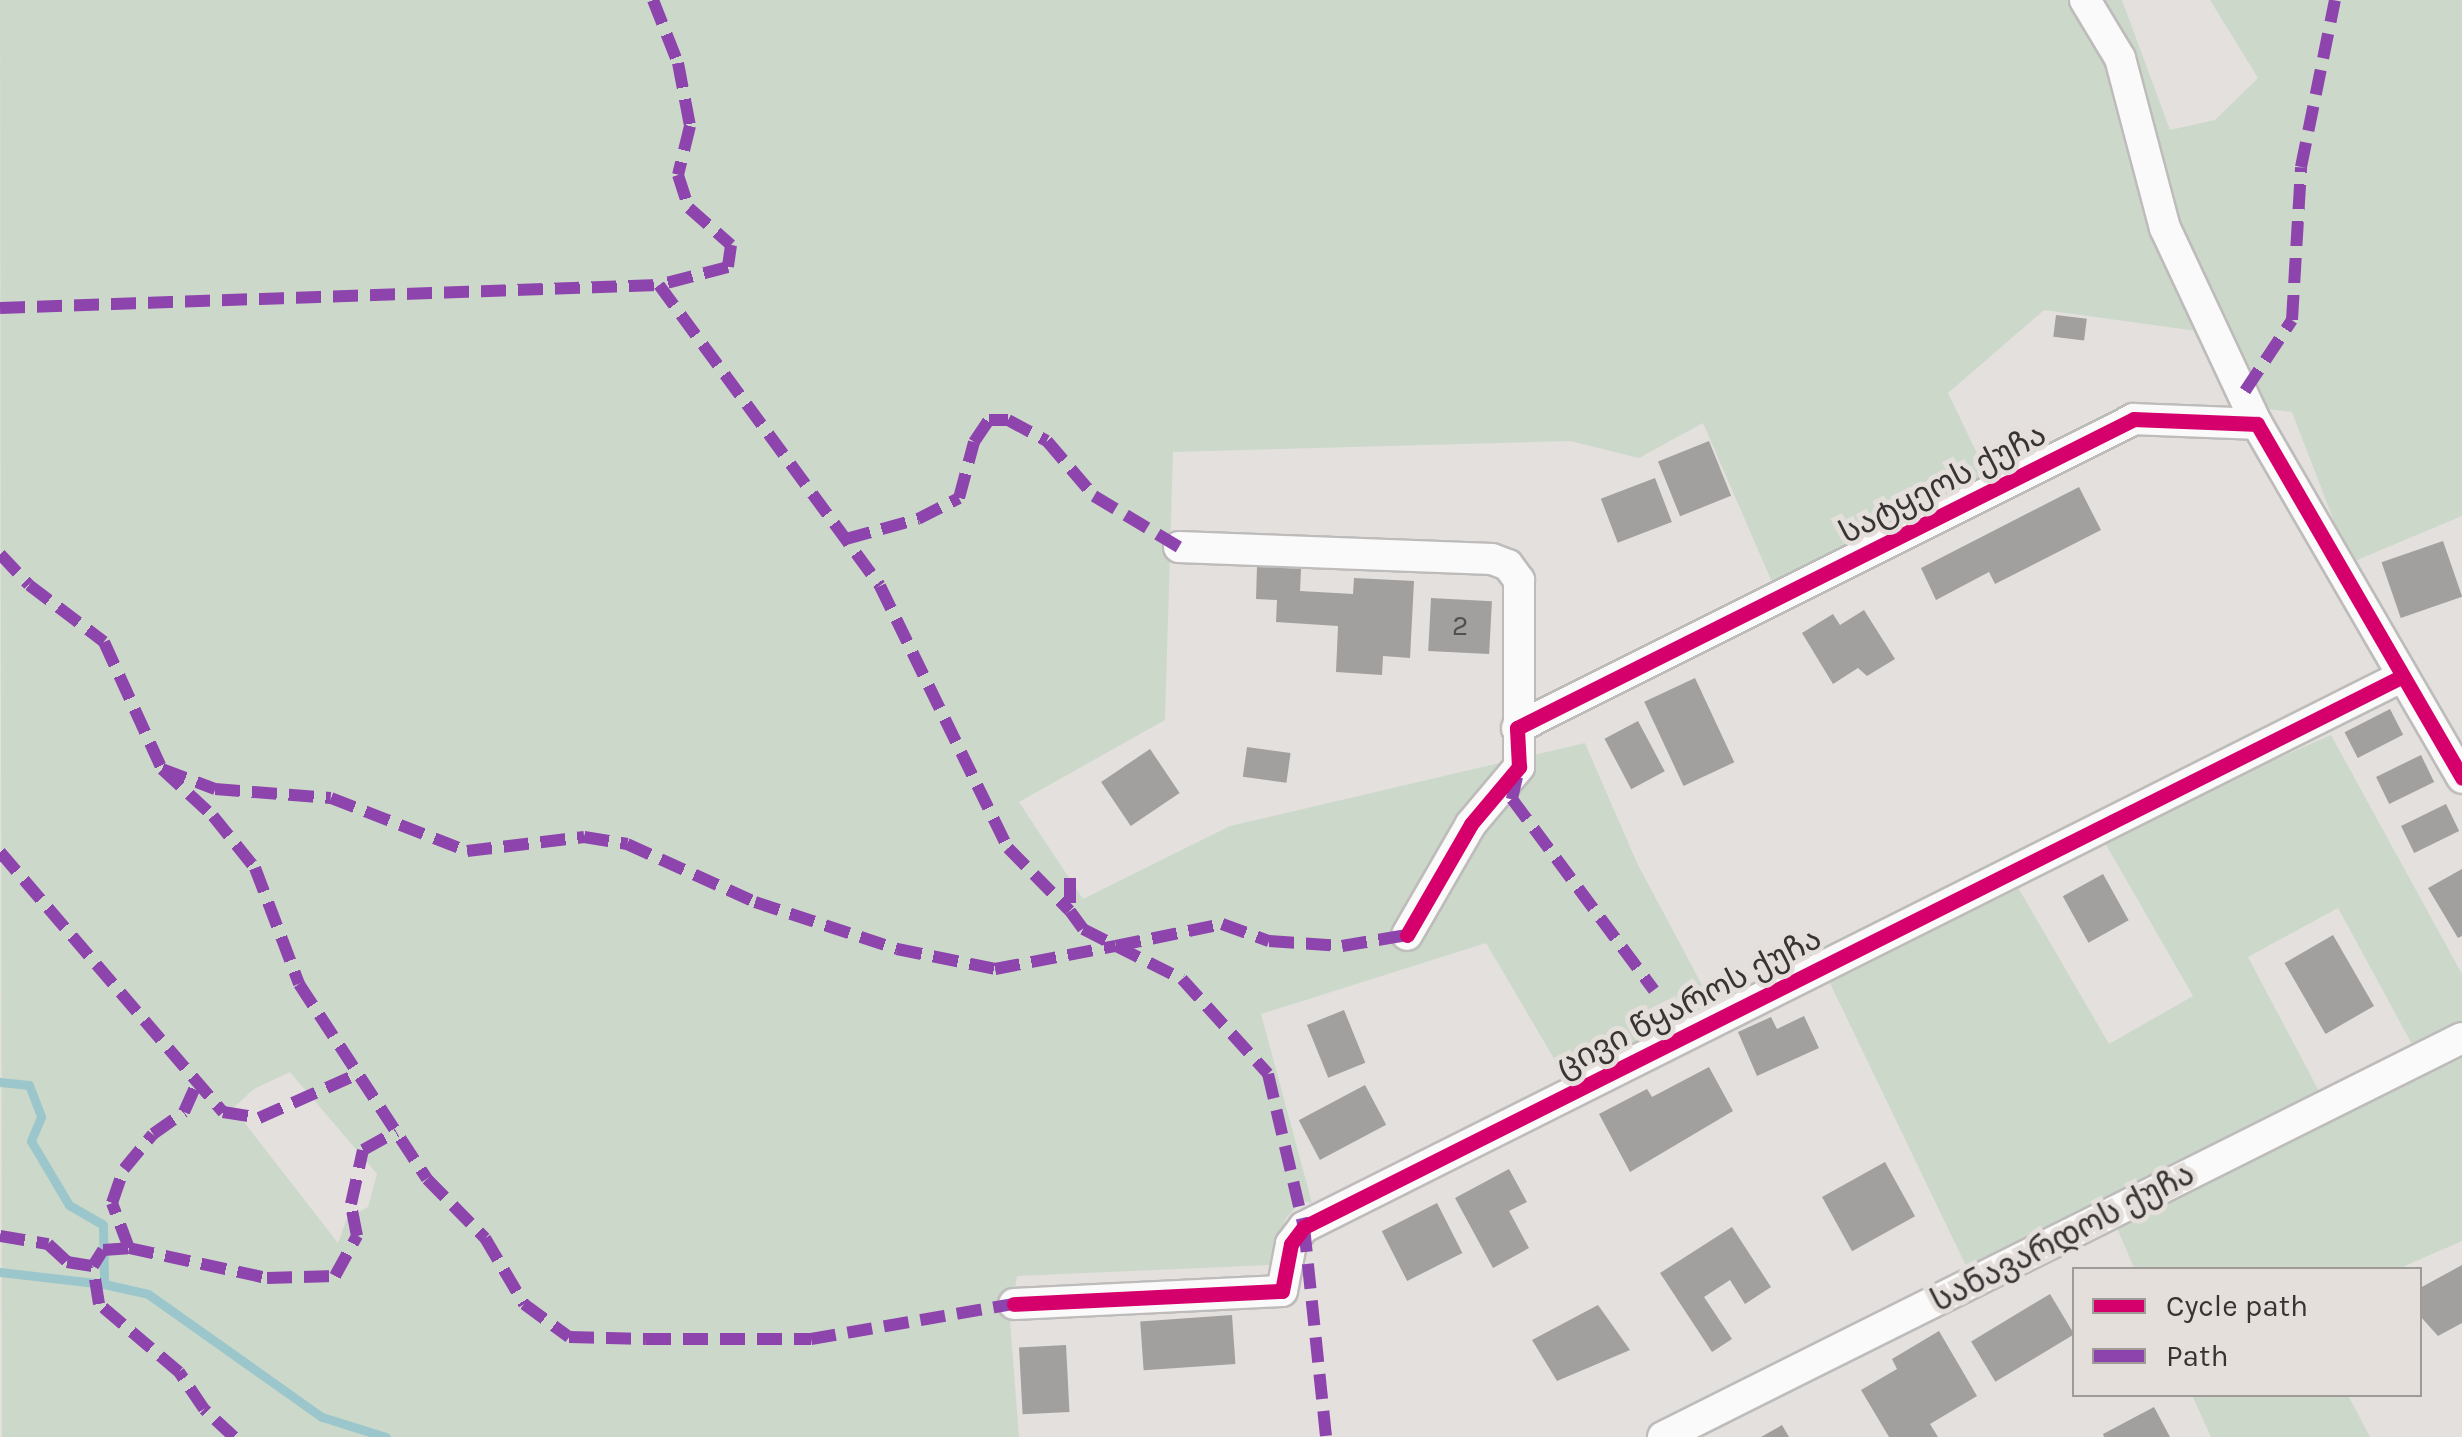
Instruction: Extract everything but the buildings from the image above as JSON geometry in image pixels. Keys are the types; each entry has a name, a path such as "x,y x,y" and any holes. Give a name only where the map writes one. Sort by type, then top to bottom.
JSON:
{"street":[{"path":"2086,0 2120,58 2165,228 2257,424 2462,778"},
{"name":"სატყეოს ქუჩა","path":"1516,728 2134,419 2257,424"},
{"path":"1179,547 1508,564 1518,580 1519,767 1470,824 1407,935"},
{"name":"ცივი წყაროს ქუჩა","path":"1014,1304 1282,1291 1290,1244 1304,1227 2401,677"},
{"name":"სანავარდოს ქუჩა","path":"1663,1437 2462,1038"}],"green space":[{"path":"0,0 2122,0 2170,130 2215,120 2258,78 2210,0 2462,0 2462,516 2350,563 2292,412 2231,405 2197,331 2044,310 1948,393 1989,478 1772,582 1703,423 1639,458 1570,441 1173,452 1165,720 1019,802 1083,899 1230,826 1585,743 1637,863 1712,1004 1566,1079 1486,943 1261,1014 1312,1203 1302,1201 1286,1218 1270,1265 1017,1276 1010,1321 1019,1437 2,1437","holes":["290,1072 377,1174 368,1207 347,1218 338,1243 233,1108 254,1089"]},
{"path":"2331,735 2462,974 2462,1023 2413,1046 2338,908 2248,957 2321,1095 1967,1268 1827,977 2016,884 2109,1044 2193,996 2101,836"},
{"path":"2462,1056 2462,1241 2403,1267 2134,1267 2116,1226"},
{"path":"2193,1397 2349,1397 2370,1437 2211,1437"}],"waterway":[{"path":"0,1082 29,1085 41,1117 31,1141 69,1205 103,1225 104,1284 148,1294 322,1417 386,1437"},
{"path":"0,1272 104,1284"}],"marked path":[{"path":"653,0 678,63 690,126 678,175 689,208 731,245 728,267 659,285"},
{"path":"2245,391 2292,320 2301,167 2335,0"},
{"path":"0,308 659,285 880,586 1008,848 1070,911"},
{"path":"846,539 918,519 959,498 974,442 989,420 1008,420 1047,441 1094,496 1179,547"},
{"path":"0,554 29,585 104,642 162,769 213,816 255,868 299,984 427,1179 485,1238 524,1304 569,1337 646,1339 811,1339 1014,1304"},
{"path":"162,769 215,789 331,798 467,851 584,837 627,844 755,902 897,949 995,969 1116,946 1182,979 1268,1074 1304,1227 1326,1437"},
{"path":"1517,777 1512,799 1654,990"},
{"path":"0,852 223,1112 259,1118 358,1074"},
{"path":"1070,878 1070,911 1083,929 1116,946 1222,924 1269,941 1342,946 1407,935"},
{"path":"129,1248 112,1203 124,1169 153,1134 184,1112 196,1085"},
{"path":"234,1437 204,1409 179,1372 99,1304 93,1266 103,1250 129,1248 267,1278 335,1276 357,1236 351,1204 363,1150 396,1132"},
{"path":"0,1236 48,1244 67,1262 93,1266"}],"cycle path":[{"path":"1407,935 1471,824 1519,767 1517,728 2134,419 2257,424 2462,778"},
{"path":"1014,1304 1282,1291 1291,1244 1304,1227 2401,677"}]}
